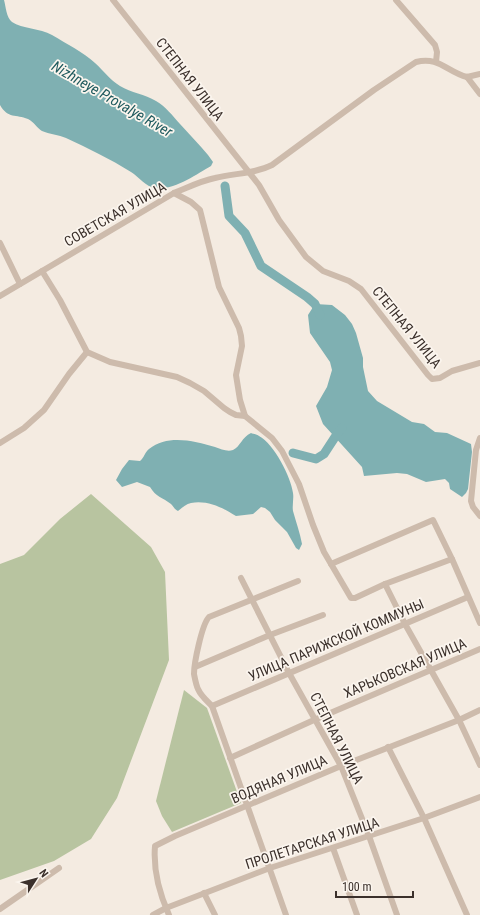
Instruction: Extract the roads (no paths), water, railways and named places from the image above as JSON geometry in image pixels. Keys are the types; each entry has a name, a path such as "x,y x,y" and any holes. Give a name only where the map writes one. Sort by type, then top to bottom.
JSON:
{"street":[{"name":"СТЕПНАЯ УЛИЦА","path":"113,0 259,185 279,220 306,257 323,271 349,281 361,289 432,379 440,378 452,371 479,364"},
{"path":"396,0 435,45 437,52 436,62"},
{"path":"249,173 256,172 272,164 408,66 422,61 436,62 467,77 480,94"},
{"path":"467,77 480,74"},
{"name":"СОВЕТСКАЯ УЛИЦА","path":"0,296 174,193 214,178 249,173"},
{"path":"174,193 191,202 200,210 219,287 239,328 242,346 236,375 240,400 245,416"},
{"path":"0,243 20,284"},
{"path":"42,270 60,300 87,352 110,362 169,375 184,380 204,391 230,412 236,415 245,416 272,438 288,461 299,484 324,552 351,598 355,598 385,584 452,559"},
{"path":"0,442 24,428 44,410 69,374 87,352"},
{"path":"480,438 476,450 471,496 473,507 480,516"},
{"path":"331,564 433,520 480,623"},
{"name":"СТЕПНАЯ УЛИЦА","path":"241,578 289,673 341,766 369,836 397,915"},
{"path":"286,915 212,706 202,696 198,689 195,679 195,667 204,624 209,617 298,581"},
{"path":"385,584 405,624 459,720 480,765"},
{"name":"УЛИЦА ПАРИЖСКОЙ КОММУНЫ","path":"212,706 468,597"},
{"path":"195,667 270,634 323,615"},
{"name":"ХАРЬКОВСКАЯ УЛИЦА","path":"230,758 314,720 480,649"},
{"name":"ВОДЯНАЯ УЛИЦА","path":"166,908 157,883 154,862 155,846 175,836 341,766 459,720 480,710"},
{"path":"388,747 424,818 467,915"},
{"name":"ПРОЛЕТАРСКАЯ УЛИЦА","path":"153,915 166,908 270,868 424,818 480,797"},
{"path":"334,848 357,915"},
{"path":"0,909 59,868"},
{"path":"204,893 215,915"},
{"path":"166,908 170,915"}],"water":[{"path":"0,0 4,0 7,15 12,22 52,35 85,55 120,86 152,99 163,106 172,114 208,155 213,162 211,166 177,184 169,187 155,188 146,184 131,172 99,154 66,138 42,131 28,119 6,112 0,105"},
{"path":"315,304 332,305 345,315 352,324 363,358 363,367 368,391 377,401 412,422 424,424 435,432 447,433 471,444 472,452 468,489 462,497 450,489 449,483 445,479 426,482 407,474 397,473 364,476 362,467 323,424 316,406 327,387 332,370 330,362 310,333 308,315"},
{"path":"251,433 258,435 265,440 276,453 289,478 293,493 293,511 302,544 299,550 296,548 287,532 265,508 261,507 253,514 236,516 215,505 197,502 187,504 178,511 171,504 157,495 150,487 137,482 122,487 116,480 129,460 140,461 146,452 156,444 173,440 181,440 231,451 238,447 245,437"}],"waterway":[{"name":"Nizhneye Provalye River","path":"225,186 229,216 245,233 261,266 307,297 315,304 320,315"},
{"path":"293,453 316,459 324,454 342,428"}]}
